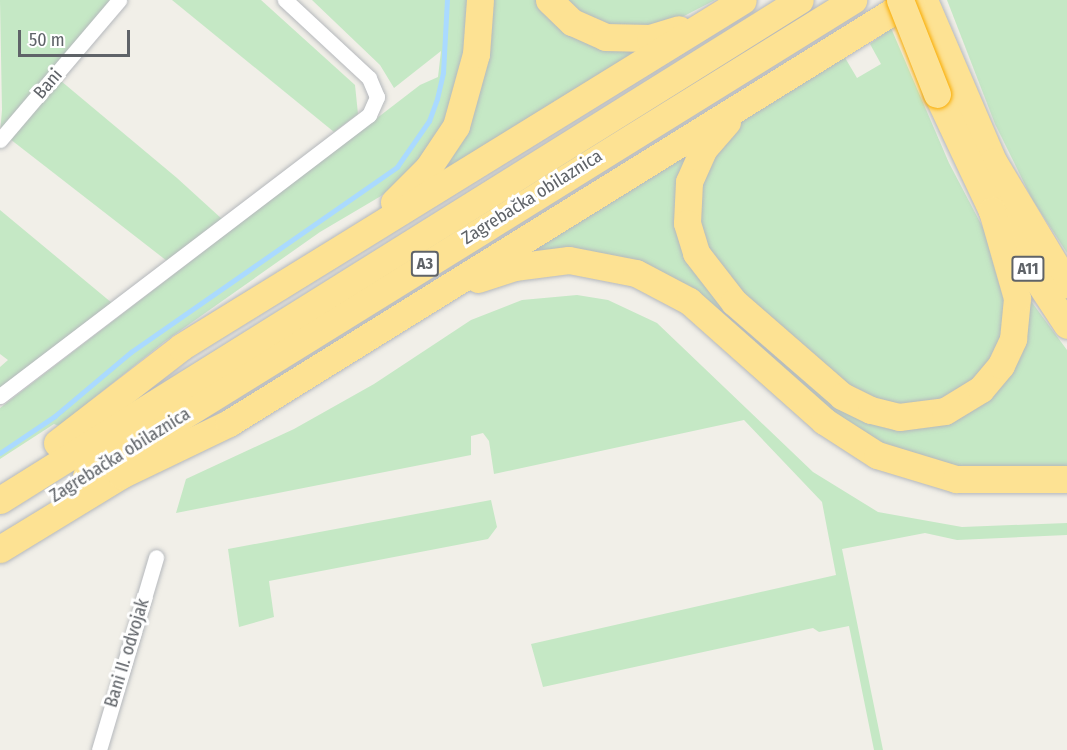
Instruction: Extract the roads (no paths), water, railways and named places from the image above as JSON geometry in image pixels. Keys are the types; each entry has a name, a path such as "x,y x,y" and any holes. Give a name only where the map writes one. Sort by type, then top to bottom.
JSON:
{"highway":[{"path":"327,255 395,202 443,148 468,93 480,0"},
{"path":"549,0 589,32 629,40 673,32 730,0"},
{"path":"0,481 81,426 164,359 327,255 743,0"},
{"name":"Zagrebačka obilaznica","path":"0,500 800,0"},
{"name":"Zagrebačka obilaznica","path":"0,532 853,0"},
{"name":"A11","path":"900,0 1003,205 1067,325"},
{"path":"0,549 121,476 229,423 356,342 911,0"},
{"name":"A11","path":"924,0 946,88"},
{"path":"764,90 716,134 695,162 687,201 691,239 705,268 734,302 857,404 899,417 930,415 969,398 1001,365 1013,339 1017,298 1003,205"},
{"path":"1003,205 1042,225 1067,263"},
{"name":"A11","path":"1003,205 1067,284"},
{"path":"356,342 380,338 455,290 514,267 569,260 617,266 656,282 689,302 824,421 877,455 956,479 1067,479"}],"street":[{"name":"Bani","path":"0,140 119,0"},
{"path":"0,396 369,115 377,97 369,78 285,0"},
{"name":"Bani II. odvojak","path":"99,750 156,557"}],"waterway":[{"path":"0,453 55,416 131,352 397,167 429,121 437,99 443,73 447,0"}]}
